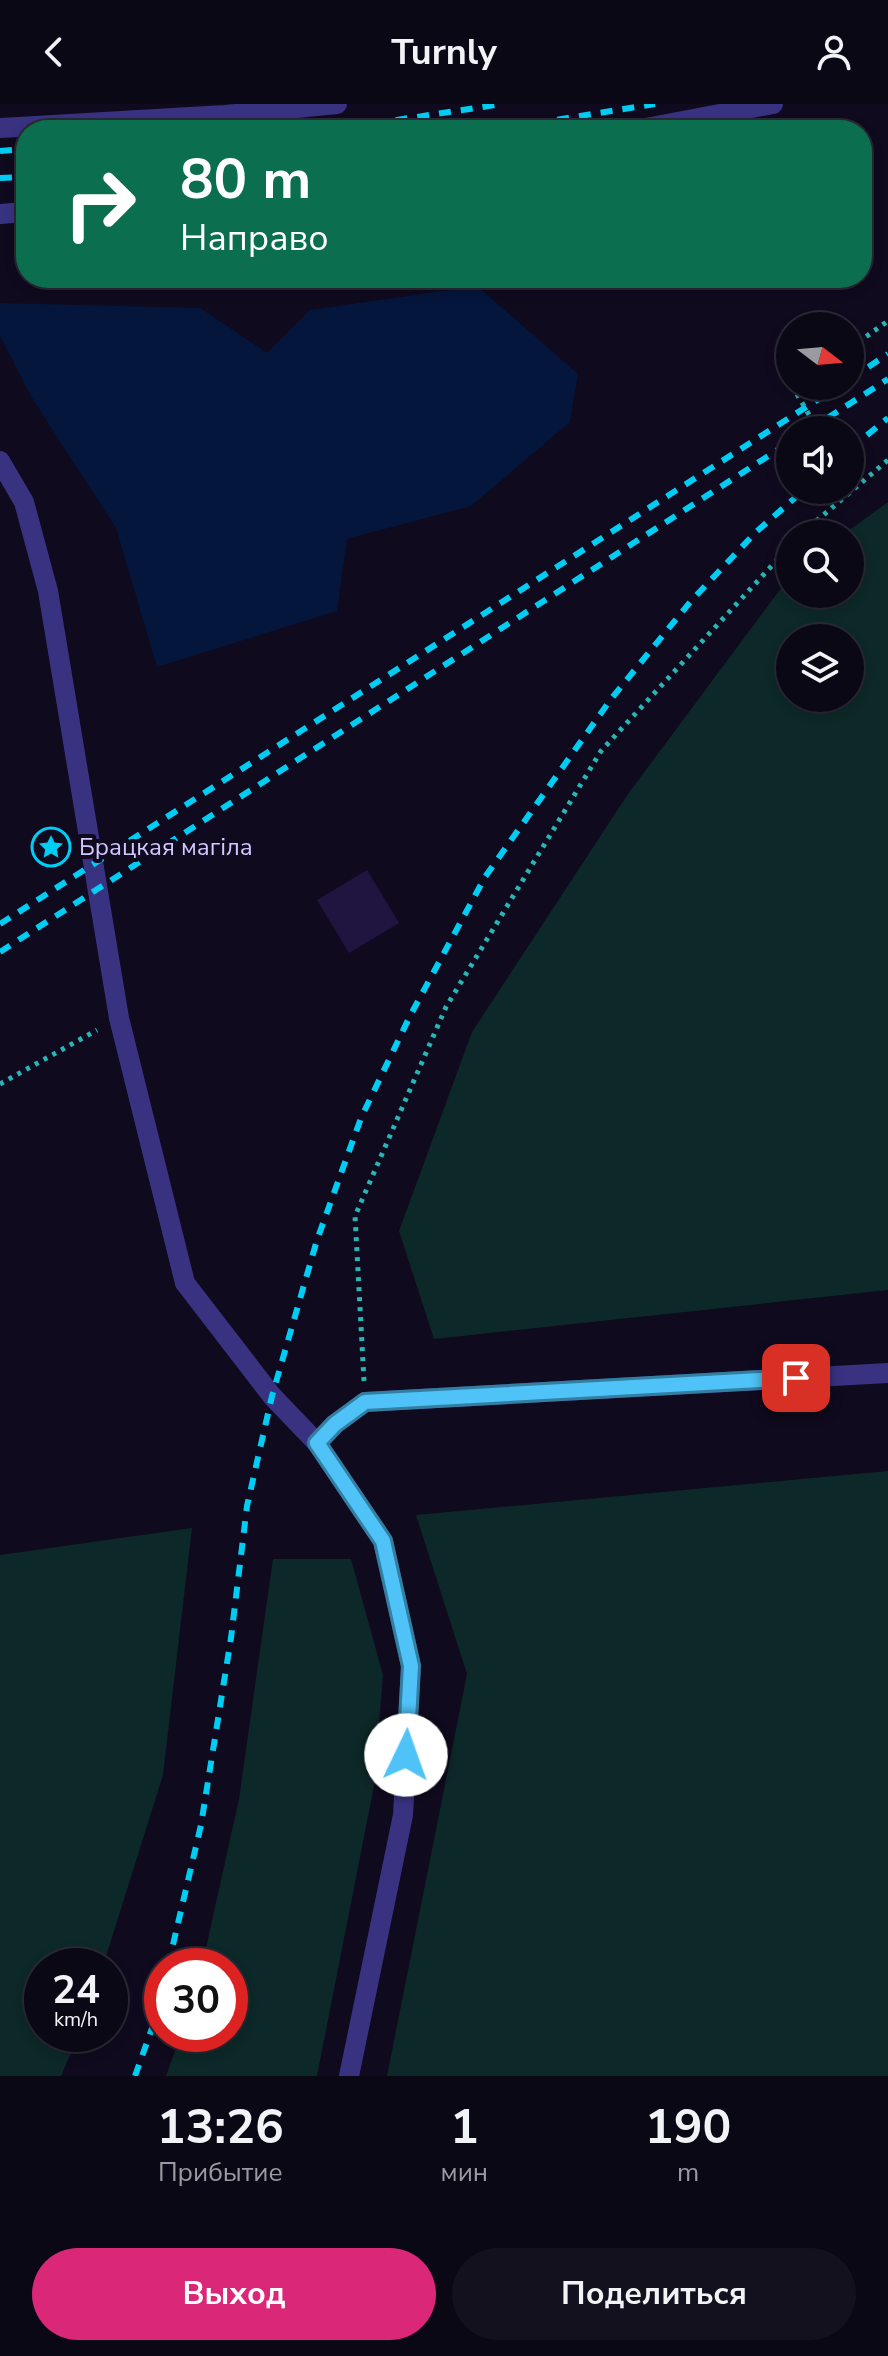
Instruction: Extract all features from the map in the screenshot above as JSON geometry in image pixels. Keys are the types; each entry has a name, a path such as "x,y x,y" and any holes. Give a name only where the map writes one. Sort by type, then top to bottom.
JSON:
{"street":[{"path":"138,120 337,104"},
{"path":"688,120 773,104"},
{"path":"0,461 24,502 48,591 119,1018 185,1283 272,1396 317,1443 383,1541 411,1666 403,1815 349,2076"},
{"path":"317,1443 335,1424 365,1402 888,1373"}],"path":[{"path":"864,338 888,321"},
{"path":"817,520 888,460"},
{"path":"365,1402 355,1216 446,1007 601,751 776,561"},
{"path":"0,1084 119,1018"}],"green space":[{"path":"888,502 888,1290 434,1339 399,1231 472,1032 628,794 776,595 776,608 864,608 863,520"},
{"path":"888,1471 888,2076 387,2076 467,1674 416,1515"},
{"path":"192,1528 163,1775 109,1948 24,1948 24,2052 71,2052 61,2076 0,2076 0,1555"},
{"path":"273,1559 351,1559 383,1675 374,1786 317,2076 166,2076 175,2052 248,2052 248,1948 206,1948 239,1799"}],"water":[{"path":"479,288 578,374 570,422 471,506 347,539 337,611 157,667 116,528 32,398 0,336 0,303 200,308 267,353 310,310"}],"building":[{"path":"367,870 399,923 349,953 317,900"}],"railway":[{"path":"396,120 502,104"},
{"path":"555,120 655,104"},
{"path":"0,151 16,150"},
{"path":"0,178 16,177"},
{"path":"864,370 888,354"},
{"path":"831,416 888,379"},
{"path":"0,924 817,400"},
{"path":"864,438 888,418"},
{"path":"0,952 776,451"},
{"path":"172,1948 201,1825 231,1638 247,1506 272,1396 317,1240 361,1118 410,1016 485,877 611,699 691,601 756,532 788,504"},
{"path":"135,2076 144,2051"}],"place":[{"name":"Брацкая магіла","path":"51,847"}],"route":[{"path":"406,1755 411,1666 383,1541 317,1443 335,1424 365,1402 796,1378"}]}
